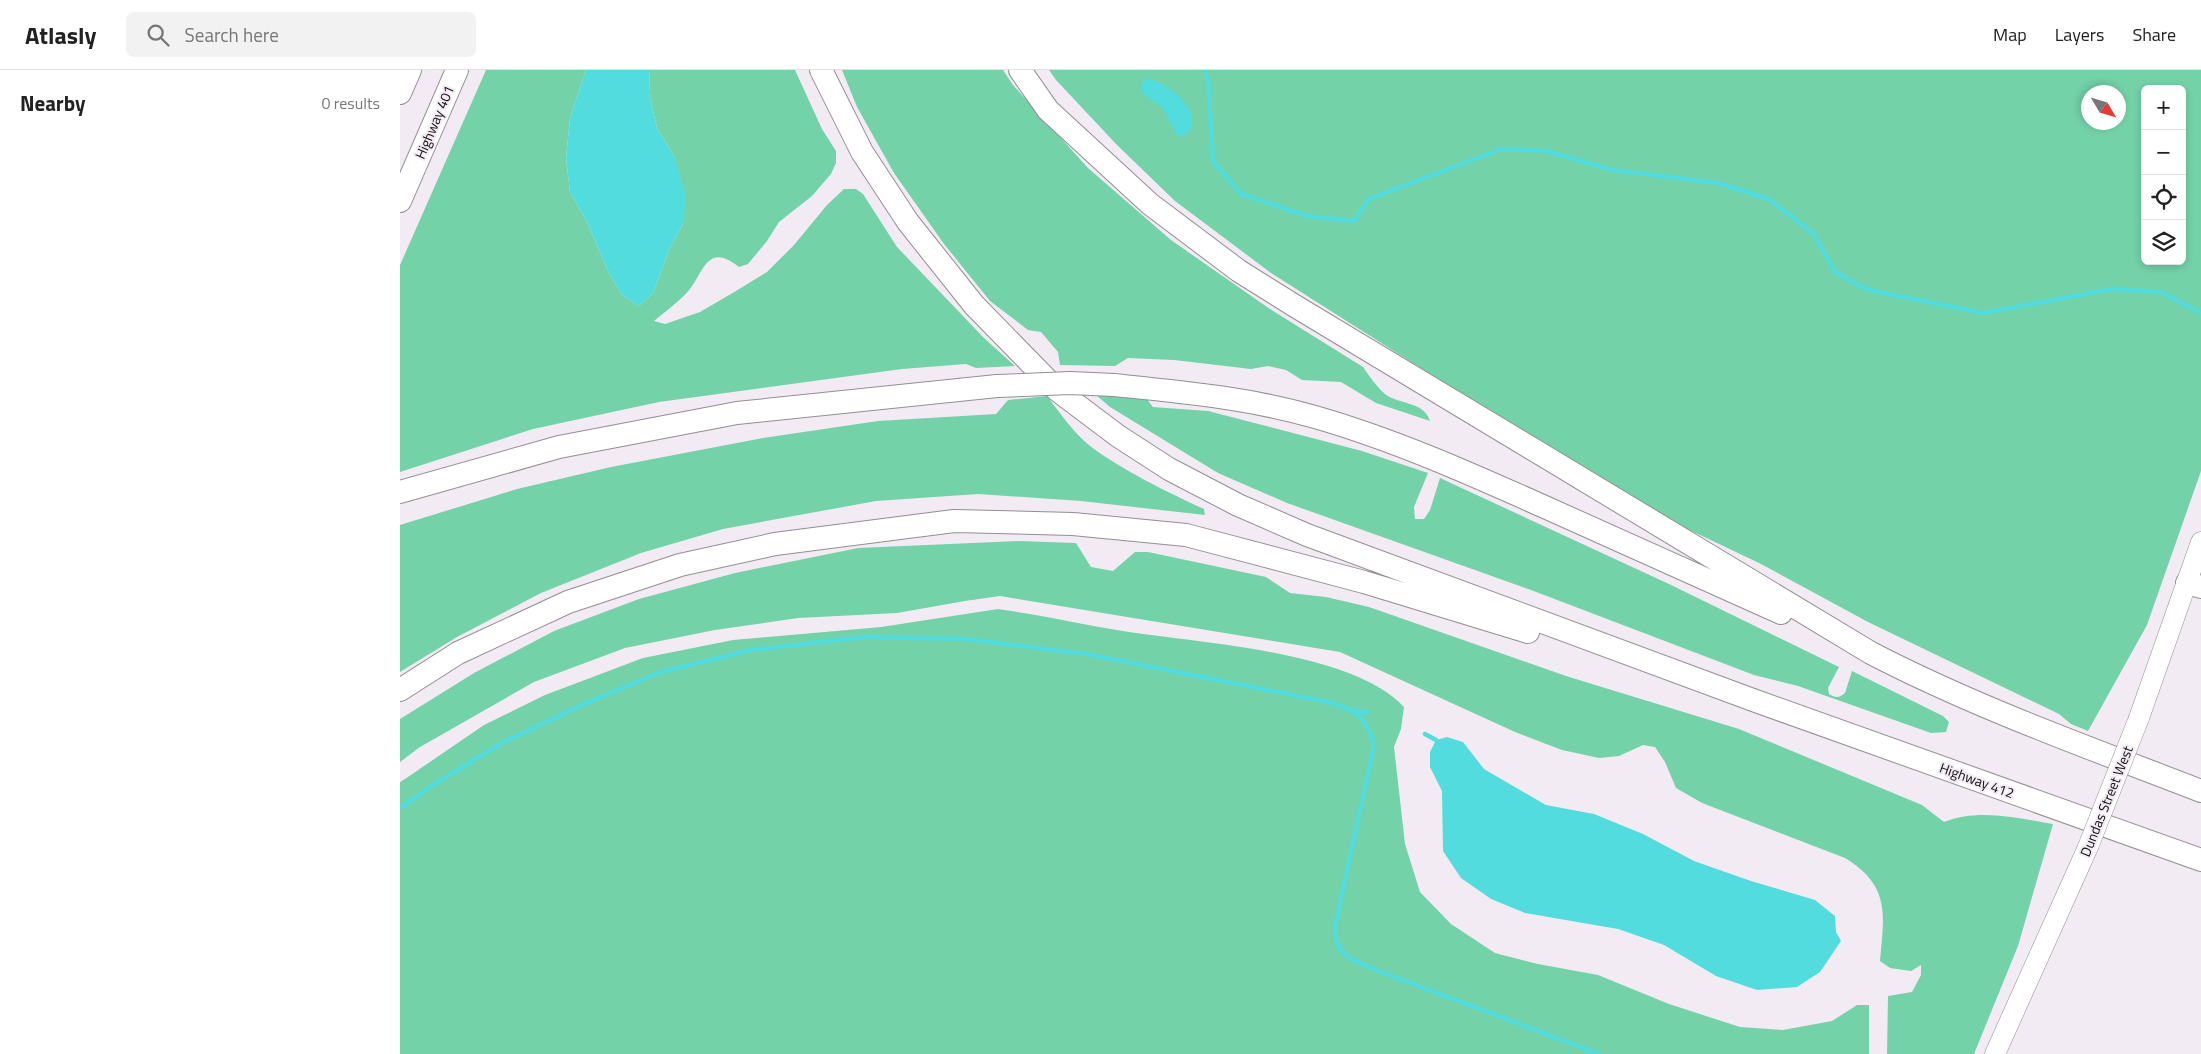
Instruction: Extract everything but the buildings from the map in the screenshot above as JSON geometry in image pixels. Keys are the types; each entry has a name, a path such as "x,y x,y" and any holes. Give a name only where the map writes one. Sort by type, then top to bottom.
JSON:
{"highway":[{"path":"400,93 410,70"},
{"name":"Highway 401","path":"400,201 457,70"},
{"path":"821,70 862,152 887,191 908,222 968,297 1057,390 1118,436 1169,469 1238,505 1307,534 1753,700"},
{"path":"1020,70 1048,110 1150,204 1239,271 1871,653 1908,673 1998,713 2201,791"},
{"path":"400,492 559,447 737,413 997,386 1070,383 1209,394 1316,417 1385,440 1485,481 1871,653"},
{"path":"400,690 458,653 568,602 680,565 775,544 954,521 1073,524 1186,535 1364,582 1753,700"},
{"name":"Highway 412","path":"1753,700 2201,860"}],"main road":[{"name":"Dundas Street West","path":"1994,1054 2088,847 2194,585 2201,542"}],"green space":[{"path":"486,70 586,70 570,118 566,158 570,192 587,222 609,273 622,295 639,306 653,293 669,250 683,224 675,158 657,128 649,93 650,70 795,70 822,129 836,151 836,163 831,174 812,196 779,222 767,241 748,264 739,267 729,260 714,258 704,267 690,289 654,321 665,324 700,312 767,272 794,245 827,205 844,189 856,189 863,194 897,247 984,338 1015,366 976,368 966,364 902,369 659,402 533,429 400,472 400,265"},
{"path":"842,70 1003,70 1013,85 1088,168 1171,240 1267,307 1363,367 1385,394 1422,410 1430,421 1376,403 1341,382 1302,380 1286,370 1268,366 1251,369 1174,360 1128,358 1115,366 1060,365 1058,352 1041,332 1028,330 990,301 944,244 894,173 857,107"},
{"path":"1049,70 2201,70 2201,471 2147,625 2088,731 2071,724 2059,714 1868,622 1759,563 1677,524 1529,437 1271,273 1175,201 1117,145 1056,80"},
{"path":"1096,395 1146,398 1153,407 1208,411 1362,451 1428,473 1414,507 1415,519 1424,519 1430,510 1440,478 1669,584 1839,667 1828,688 1829,694 1837,697 1845,693 1852,671 1943,716 1949,722 1946,732 1931,733 1798,686 1754,675 1531,590 1287,503 1218,473 1110,407"},
{"path":"1047,396 1072,429 1090,446 1130,472 1204,509 1205,515 1081,501 978,494 876,501 723,529 641,553 541,593 457,637 400,672 400,525 517,489 611,467 763,438 878,421 996,414 1008,400"},
{"path":"1019,541 1076,543 1091,567 1113,571 1135,552 1148,552 1266,577 1290,593 1326,597 1369,607 1566,676 1739,729 1922,805 1944,822 1957,818 1984,815 2012,817 2053,824 2018,946 1974,1054 1887,1054 1888,996 1912,992 1921,975 1921,965 1911,971 1890,968 1880,961 1883,916 1877,891 1870,879 1845,858 1702,803 1676,788 1665,762 1655,747 1643,745 1619,756 1599,758 1562,750 1515,732 1340,652 1000,596 897,613 798,618 715,630 625,648 534,682 420,747 400,762 400,719 474,673 554,631 639,599 735,573 858,548"},
{"path":"998,609 1129,632 1275,653 1314,662 1350,674 1381,688 1404,707 1401,729 1394,747 1405,844 1420,892 1451,924 1495,953 1538,964 1598,975 1669,1004 1740,1027 1783,1030 1832,1021 1857,1005 1869,1005 1869,1054 400,1054 400,782 484,725 545,695 643,658 733,640 881,627"}],"water":[{"path":"586,70 650,70 649,93 657,128 675,158 686,196 683,224 669,250 653,293 639,306 622,295 609,273 587,222 570,192 566,158 570,118"},
{"path":"1147,79 1156,81 1176,93 1190,111 1192,120 1190,129 1182,137 1175,133 1163,108 1142,93 1141,83"},
{"path":"1447,737 1463,742 1484,769 1546,805 1594,814 1643,834 1694,861 1751,881 1815,900 1835,916 1836,932 1841,941 1820,972 1797,987 1757,990 1716,976 1664,945 1618,929 1525,913 1491,899 1461,878 1443,851 1442,791 1430,767 1430,752 1436,740"}],"waterway":[{"path":"1205,70 1208,80 1213,161 1241,194 1307,216 1354,221 1369,199 1501,149 1546,151 1612,170 1718,183 1769,199 1814,234 1835,272 1868,290 1983,313 2112,289 2161,292 2201,313"},
{"path":"400,808 433,785 500,744 584,704 661,672 751,650 865,637 966,639 1086,654 1328,702 1359,715 1367,727 1374,745 1335,926 1335,936 1341,950 1352,960 1376,970 1599,1054"},
{"path":"1355,710 1368,713"},
{"path":"1425,734 1436,740"}]}
